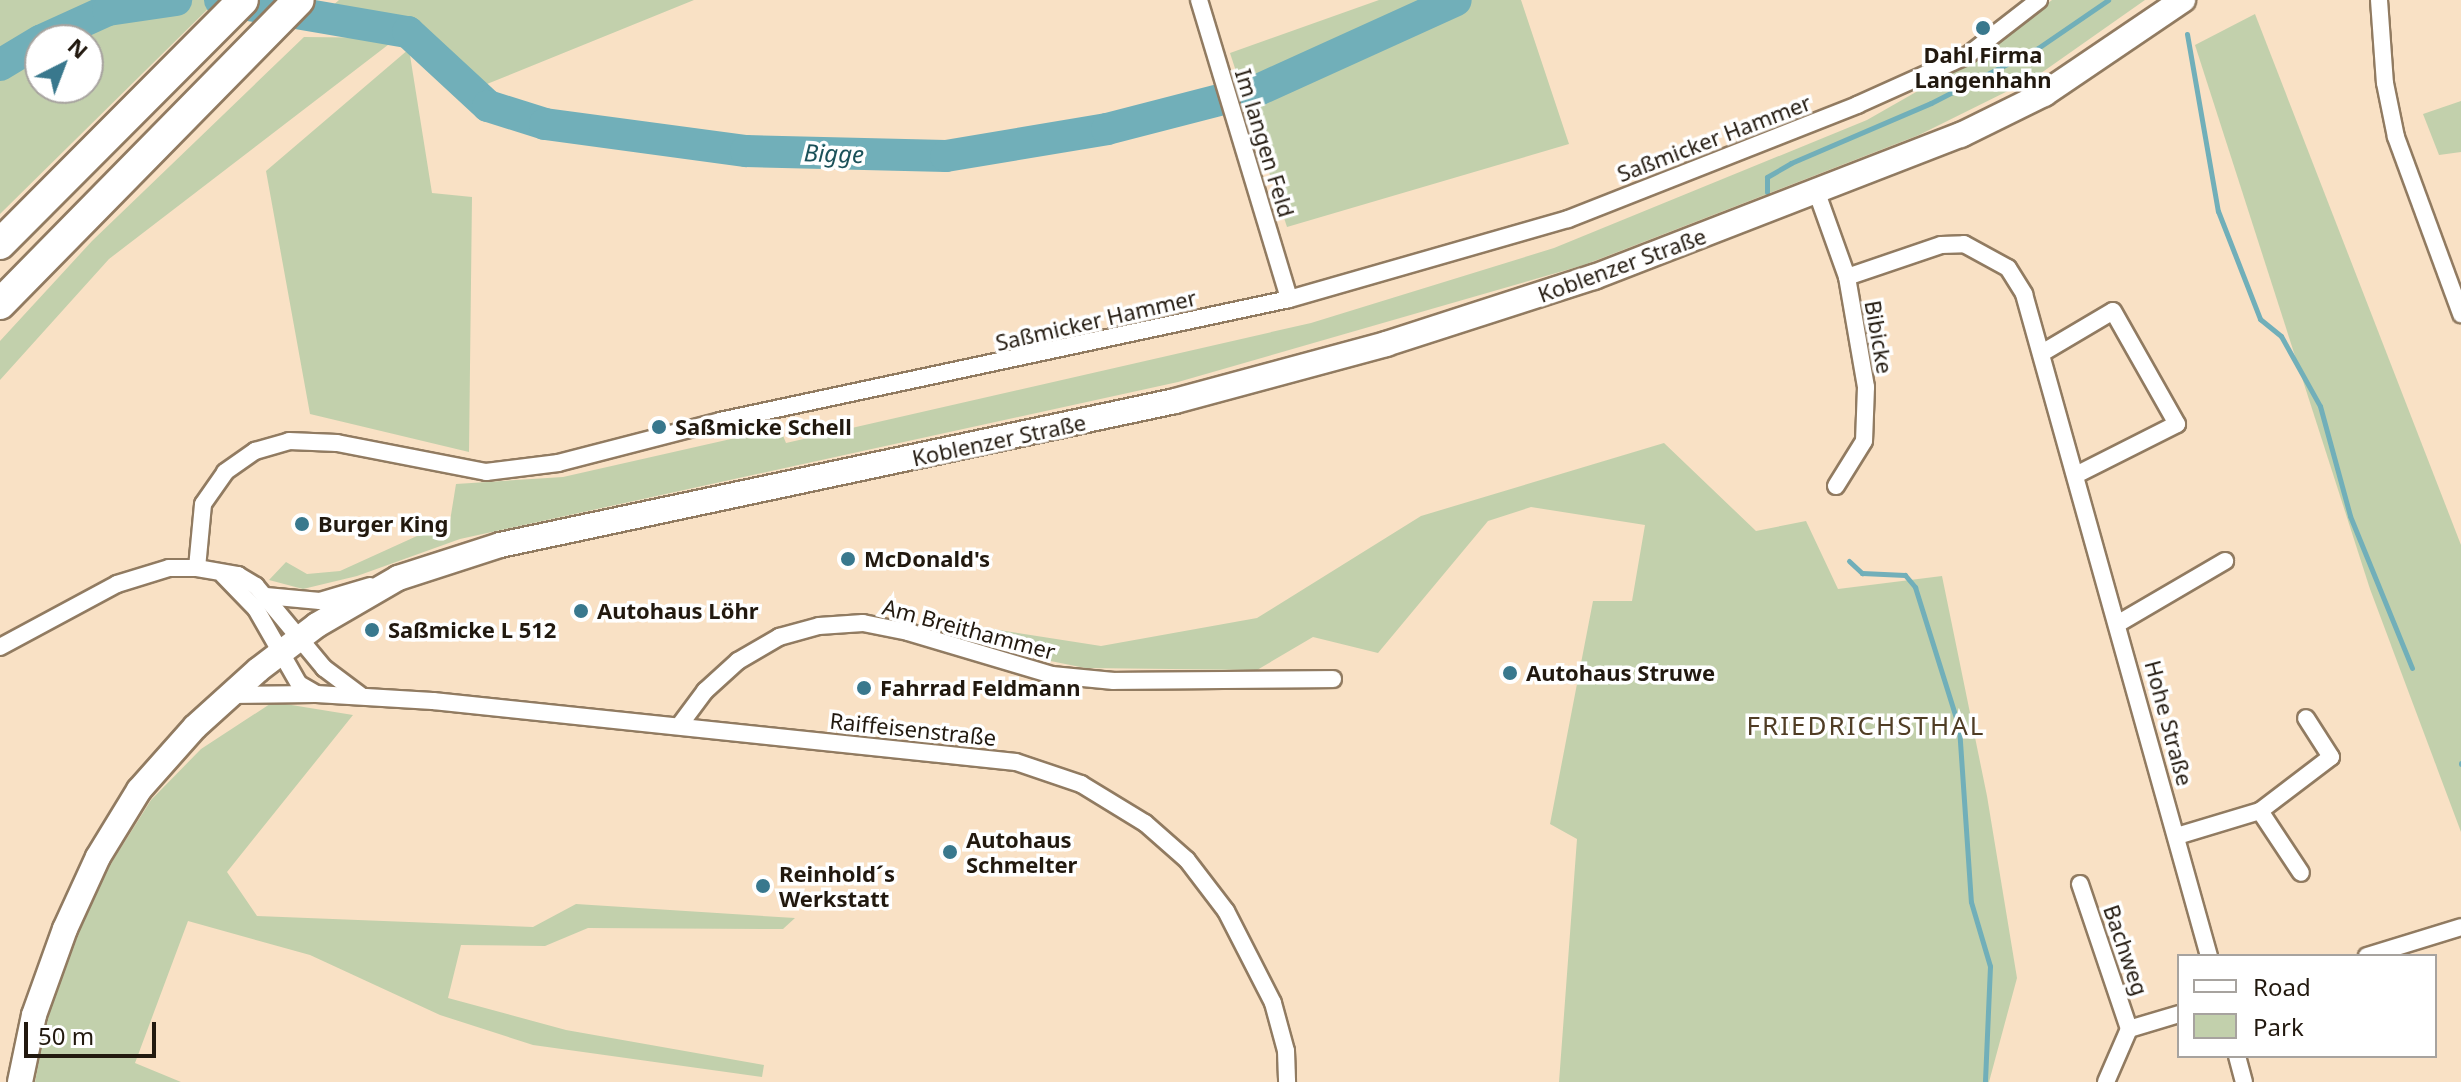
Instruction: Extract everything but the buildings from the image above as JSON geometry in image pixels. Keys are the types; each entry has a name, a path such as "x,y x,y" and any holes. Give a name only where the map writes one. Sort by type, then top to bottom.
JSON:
{"highway":[{"path":"0,244 243,0"},
{"path":"0,304 299,0"}],"main road":[{"name":"Koblenzer Straße","path":"20,1082 34,1015 98,857 139,790 229,695 289,646 398,578 500,545 1205,393 1386,344 1594,277 1961,135 2044,94 2183,0"}],"street":[{"name":"Im langen Feld","path":"1199,0 1289,299"},
{"name":"Saßmicker Hammer","path":"197,568 203,504 225,472 255,451 289,441 337,443 486,472 558,463 720,421 1289,299 1568,219 1843,111 1968,55 2039,0"},
{"path":"2379,0 2385,83 2396,137 2461,314"},
{"name":"Bibicke","path":"1817,193 1847,277 1866,387 1864,441 1836,486"},
{"name":"Hohe Straße","path":"1847,277 1941,245 1984,251 2008,268 2024,294 2119,623 2208,954"},
{"path":"2042,353 2113,311 2177,424 2076,475"},
{"path":"2119,623 2225,561"},
{"path":"0,647 117,584 169,568 197,568 223,575 238,575 266,596 289,646 299,684 316,694"},
{"path":"223,575 289,646 360,695"},
{"path":"266,596 320,601 398,578"},
{"name":"Am Breithammer","path":"679,726 705,691 738,661 779,637 819,626 863,623 908,632 1052,675 1114,681 1333,679"},
{"name":"Raiffeisenstraße","path":"229,695 360,695 679,726 1016,762 1081,784 1145,823 1176,850 1226,911 1273,1003 1286,1051 1287,1082"},
{"path":"2177,836 2260,811 2331,757 2306,718"},
{"path":"2260,811 2301,873"},
{"name":"Bachweg","path":"2080,884 2129,1029"},
{"path":"2373,954 2461,927"},
{"path":"2106,1082 2129,1029 2177,1015"},
{"path":"2238,1058 2244,1082"}],"green space":[{"path":"0,0 217,0 0,214"},
{"path":"339,0 694,0 487,84 415,24 322,15"},
{"path":"1379,0 1521,0 1569,144 1287,227 1230,53"},
{"path":"2052,0 2145,0 2034,78 1919,135 1584,265 1178,382 460,539 357,576 303,589 269,580 286,562 307,574 340,571 450,521 456,484 563,477 780,428 786,443 1311,323 1554,248 1867,120 1972,60"},
{"path":"2255,14 2461,545 2461,832 2370,589 2195,45"},
{"path":"304,37 397,38 109,259 0,380 0,341 92,241"},
{"path":"409,49 432,193 472,197 469,452 310,414 266,171"},
{"path":"2461,101 2461,152 2439,155 2423,114"},
{"path":"1664,443 1756,531 1806,521 1838,589 1942,576 1987,796 2017,978 1989,1082 1559,1082 1577,839 1550,824 1593,601 1632,601 1645,525 1531,507 1488,521 1378,653 1313,637 1257,670 1085,668 981,647 986,628 1101,646 1257,618 1421,516"},
{"path":"273,702 353,715 227,872 257,916 533,927 576,904 795,918 783,929 588,928 545,946 461,945 448,998 566,1030 764,1065 762,1077 533,1045 440,1015 310,955 188,921 135,1063 181,1082 35,1082 46,1021 88,900 151,800 201,749"}],"waterway":[{"name":"Bigge","path":"77,24 108,10 176,0"},
{"name":"Bigge","path":"220,0 408,32 488,106 545,124 746,151 946,156 1107,129 1258,90 1456,0"},
{"path":"1767,192 1767,177 1791,163 1931,103 2038,48 2108,0"},
{"path":"2187,34 2218,211 2260,319 2281,336 2320,406 2350,516 2412,668"},
{"name":"Bigge","path":"0,65 24,51"},
{"path":"1849,561 1862,573 1905,575 1915,587 1959,727 1971,902 1990,966 1985,1082"}],"place":[{"name":"Dahl Firma Langenhahn","path":"1983,28"},
{"name":"Saßmicke Schell","path":"659,427"},
{"name":"Burger King","path":"302,524"},
{"name":"McDonald's","path":"848,559"},
{"name":"Autohaus Löhr","path":"581,611"},
{"name":"Saßmicke L 512","path":"372,630"},
{"name":"Autohaus Struwe","path":"1510,673"},
{"name":"Fahrrad Feldmann","path":"864,688"},
{"name":"Autohaus Schmelter","path":"950,852"},
{"name":"Reinhold´s Werkstatt","path":"763,886"}],"district":[{"name":"FRIEDRICHSTHAL","path":"1866,726"}]}
